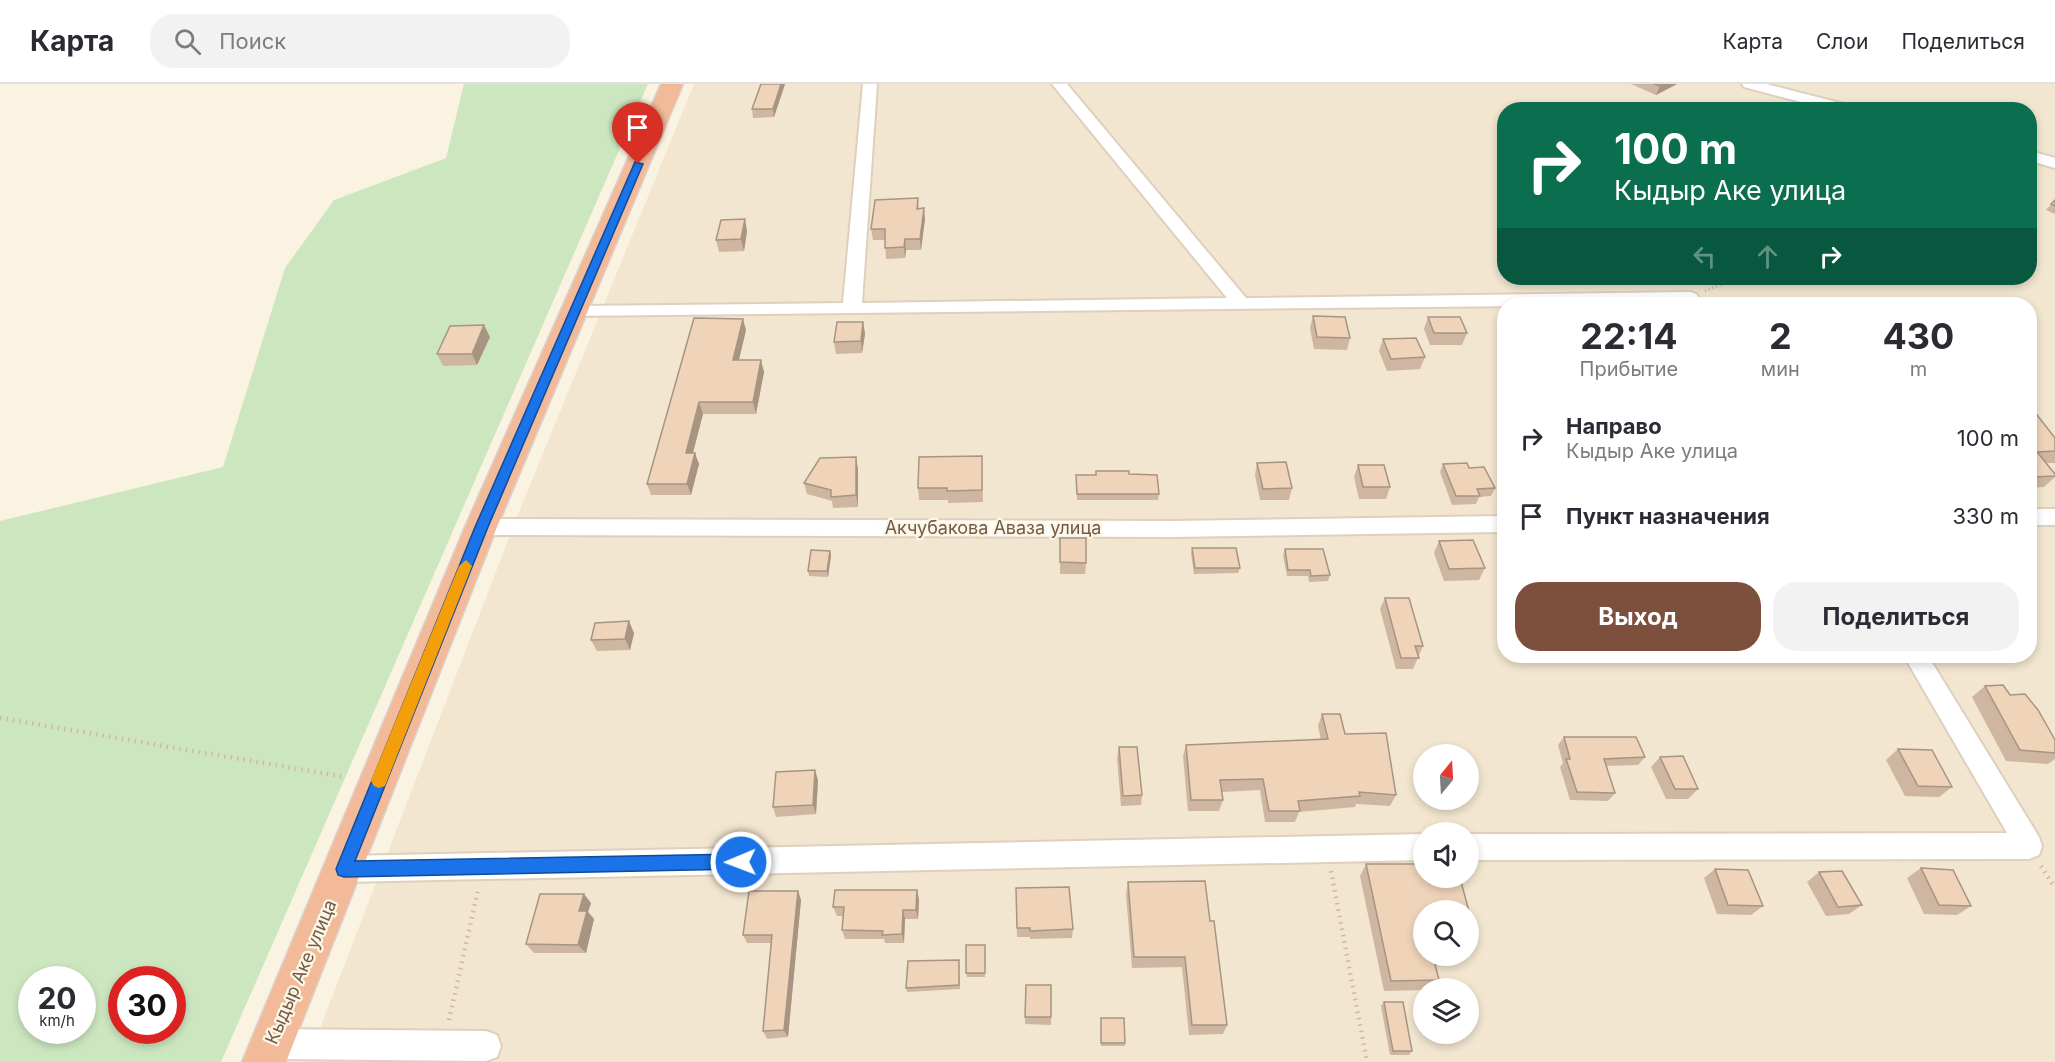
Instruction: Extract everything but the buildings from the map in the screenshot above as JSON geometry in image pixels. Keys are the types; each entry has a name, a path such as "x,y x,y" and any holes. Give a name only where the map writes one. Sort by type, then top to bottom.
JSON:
{"highway":[{"name":"Кыдыр Аке улица","path":"267,1053 344,869 481,527 672,84"}],"street":[{"path":"852,309 870,84"},
{"path":"1059,84 1241,304"},
{"path":"1749,84 1820,102"},
{"path":"2037,158 2055,163"},
{"path":"574,312 1497,302"},
{"path":"2037,517 2055,517"},
{"name":"Акчубакова Аваза улица","path":"481,527 1173,529 1497,524"},
{"path":"1479,847 2029,846 1920,663"},
{"path":"344,869 483,868 1413,847"},
{"path":"267,1053 443,1045 486,1046"}],"path":[{"path":"1700,297 1723,285"},
{"path":"0,718 346,777"},
{"path":"1327,848 1367,1062"},
{"path":"443,1045 483,868"}],"shaded area":[{"path":"694,84 2055,84 2055,1062 307,1062 519,512"}],"green space":[{"path":"464,84 648,84 221,1062 0,1062 0,521 223,467 285,268 334,200 446,158"}],"slow traffic":[{"path":"379,781 466,566"}],"route":[{"path":"638,164 481,527 344,869 741,862"}]}
